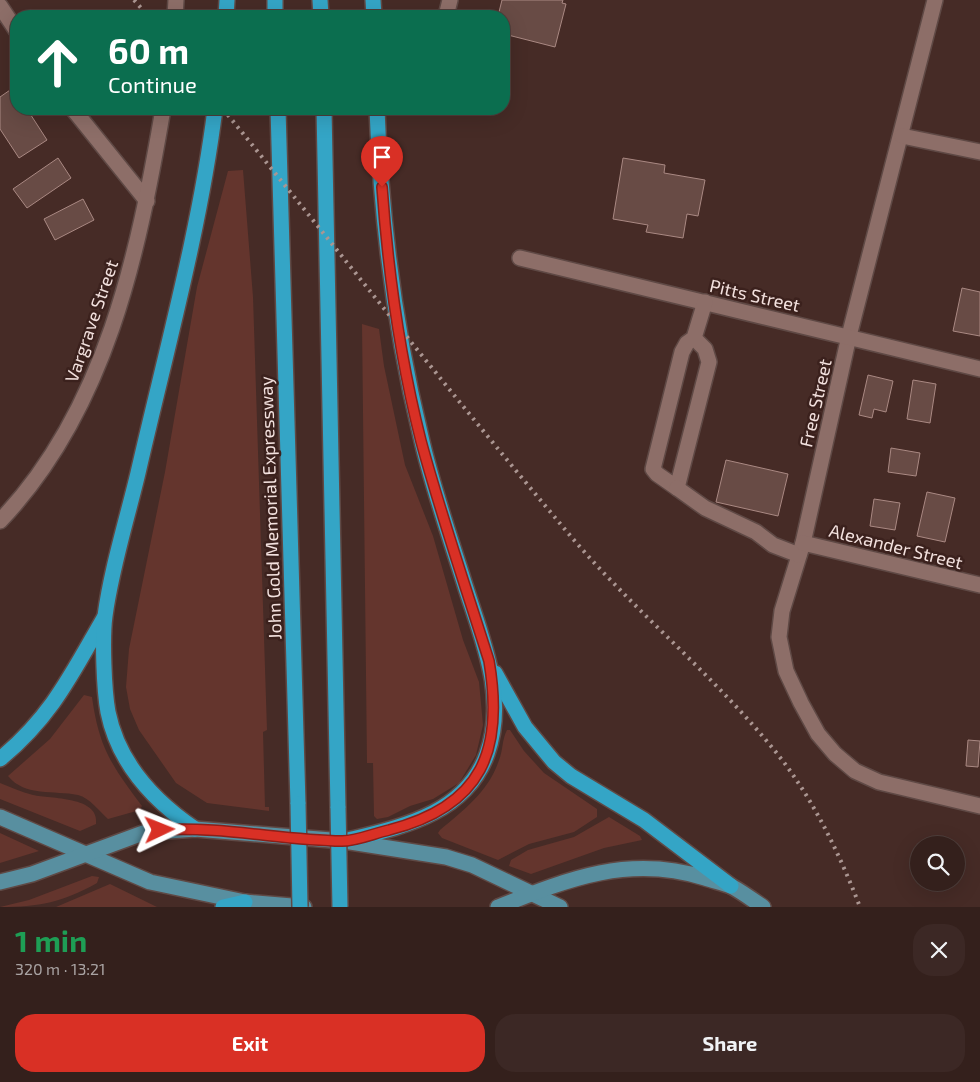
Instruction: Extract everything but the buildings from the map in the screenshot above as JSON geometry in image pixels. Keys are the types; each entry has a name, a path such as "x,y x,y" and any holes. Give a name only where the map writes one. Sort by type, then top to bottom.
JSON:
{"highway":[{"path":"195,829 166,808 153,794 129,763 120,747 110,721 106,693 105,617 189,249 215,115"},
{"name":"John Gold Memorial Expressway","path":"278,115 302,907"},
{"path":"324,115 340,907"},
{"path":"344,841 420,820 454,800 468,788 487,754 493,735 494,693 489,661 436,495 409,381 389,266 377,115"},
{"path":"0,759 28,735 52,707 105,617"},
{"path":"489,661 525,727 554,762 572,776 644,820 730,886"},
{"path":"223,907 245,902"}],"main road":[{"path":"0,816 150,882 245,902 302,907"},
{"path":"0,882 25,876 143,833 195,829 344,841 459,860 560,907"},
{"path":"498,907 599,872 636,867 676,871 730,886 763,907"}],"street":[{"name":"Free Street","path":"936,0 849,336 801,549 782,611 779,637 786,671 814,726 835,754 855,771 879,782 980,806"},
{"path":"0,6 10,21"},
{"path":"78,115 147,201"},
{"name":"Vargrave Street","path":"0,521 50,459 85,397 111,331 137,244 147,201 162,115"},
{"path":"902,136 980,152"},
{"name":"Pitts Street","path":"520,258 980,369"},
{"path":"677,488 709,362 704,349 694,338 705,302"},
{"name":"Alexander Street","path":"694,338 687,343 682,352 653,468 657,474 704,508 756,532 773,545 801,549 980,586"}],"shaded area":[{"path":"243,170 253,297 267,730 263,732 265,807 269,807 269,811 207,803 176,783 139,730 130,709 126,687 129,649 165,472 197,287 228,171"},
{"path":"362,324 379,329 384,366 405,465 433,536 463,640 479,682 483,725 476,755 459,783 433,799 410,806 388,817 377,819 374,816 373,763 367,763"},
{"path":"84,695 92,697 99,730 108,756 142,806 140,810 108,819 90,802 78,795 31,790 15,783 8,776 50,739"},
{"path":"507,730 510,730 524,751 544,773 597,809 597,817 574,832 529,844 498,860 442,838 438,833 475,799 489,781 495,771"},
{"path":"0,783 33,795 72,800 82,804 90,808 95,815 96,824 80,831 0,799"},
{"path":"609,817 640,836 642,840 604,848 531,874 509,866 511,860 528,850 574,837"},
{"path":"0,833 39,851 0,863"},
{"path":"92,876 99,877 97,883 62,899 27,906 0,907 29,900"},
{"path":"110,884 157,907 56,907"}],"railway":[{"path":"134,0 143,10"},
{"path":"228,115 437,374 592,561 721,691 770,745 798,782 822,822 860,907"}],"route":[{"path":"160,830 195,829 344,841 401,827 437,811 468,788 487,754 493,735 495,714 489,661 436,495 421,438 398,323 389,266 382,187"}]}
